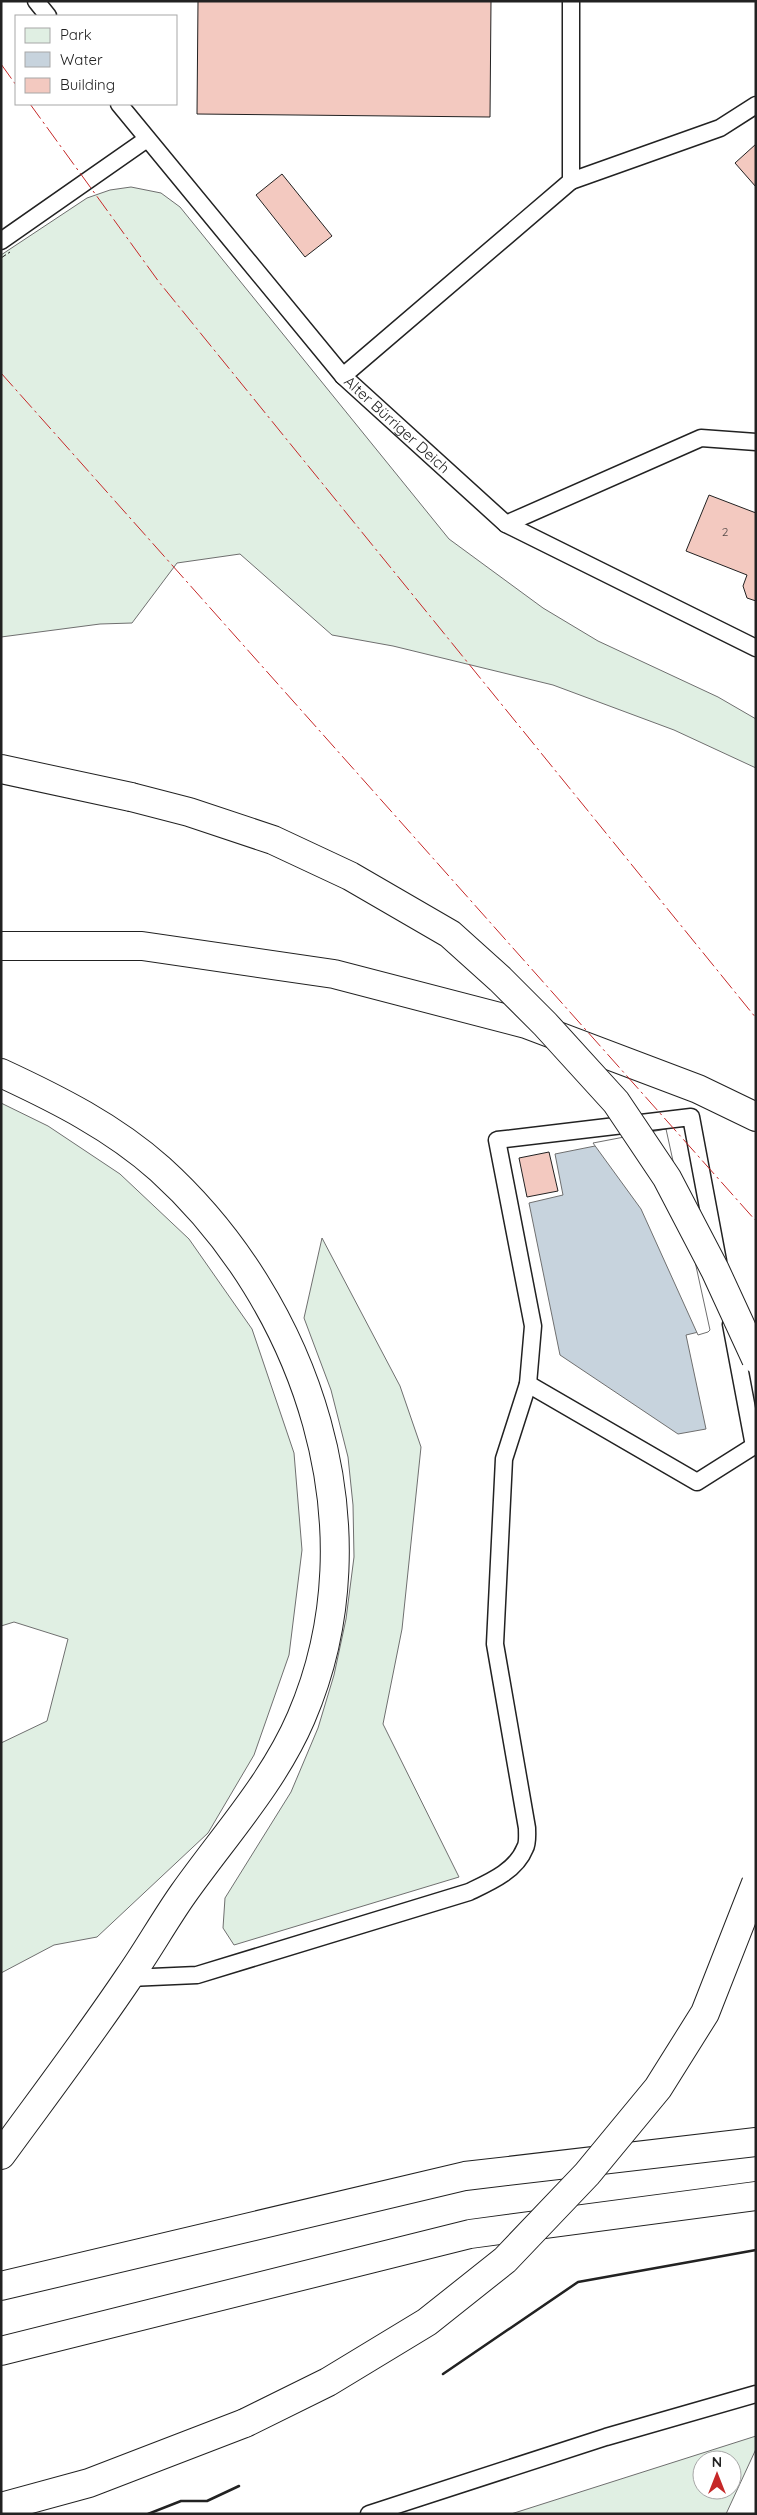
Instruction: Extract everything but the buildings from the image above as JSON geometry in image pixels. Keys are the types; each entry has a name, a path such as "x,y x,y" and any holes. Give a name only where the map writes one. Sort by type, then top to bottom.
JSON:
{"highway":[{"path":"1,769 131,797 189,812 273,840 350,876 450,934 500,979 545,1024 616,1102 667,1178 715,1270 756,1360"},
{"path":"1,946 142,946 334,974 526,1024 698,1089 756,1118"},
{"path":"1,1073 44,1093 105,1126 158,1167 206,1214 253,1277 293,1351 315,1411 330,1488 336,1555 330,1622 321,1662 301,1719 261,1790 182,1895 129,1978 1,2155"},
{"path":"1,2508 89,2483 245,2423 328,2382 427,2322 506,2260 573,2189 658,2088 705,2013 756,1883"},
{"path":"1,2286 465,2176 756,2142"},
{"path":"1,2351 470,2234 756,2196"}],"lane":[{"path":"36,1 47,15"},
{"path":"571,1 571,181"},
{"name":"Alter Bürriger Deich","path":"120,105 343,376 506,524 756,648"},
{"path":"343,376 571,181 720,128 756,105"},
{"path":"1,241 147,139"},
{"path":"506,524 701,438 756,442"},
{"path":"129,1978 197,1975 469,1892 496,1879 516,1863 526,1847 527,1828 495,1644 504,1460 528,1384 533,1326 497,1140 691,1118 754,1446 697,1482 528,1384"},
{"path":"369,2514 606,2437 756,2394"}],"green space":[{"path":"131,187 161,193 180,207 449,539 543,608 598,641 718,697 756,719 756,768 674,730 553,685 393,646 332,635 240,554 177,563 132,623 100,624 1,637 1,255 87,198 110,190"},
{"path":"1,1103 48,1126 120,1174 189,1239 252,1329 294,1453 302,1550 289,1655 254,1755 208,1833 97,1937 54,1945 1,1973 1,1743 47,1721 68,1639 14,1622 1,1626"},
{"path":"322,1238 400,1386 421,1447 402,1629 383,1724 459,1877 234,1945 223,1928 225,1898 291,1792 318,1728 334,1675 346,1619 354,1557 353,1505 348,1457 331,1390 304,1318"},
{"path":"756,2436 756,2449 742,2479 742,2450 712,2450"},
{"path":"692,2456 692,2500 732,2500 726,2514 511,2514"}],"water":[{"path":"665,1132 707,1330 686,1335 706,1429 678,1434 560,1355 529,1203 563,1195 555,1154"}],"pier":[{"path":"666,1129 710,1330 698,1335 641,1209 593,1143"}],"fence":[{"path":"1,258 10,252"}],"wall":[{"path":"443,2374 578,2282 756,2250"},
{"path":"148,2514 181,2501 207,2501 239,2486"}],"power":[{"path":"1,64 15,84"},
{"path":"31,105 159,282 756,1018"},
{"path":"1,373 756,1221"}]}
